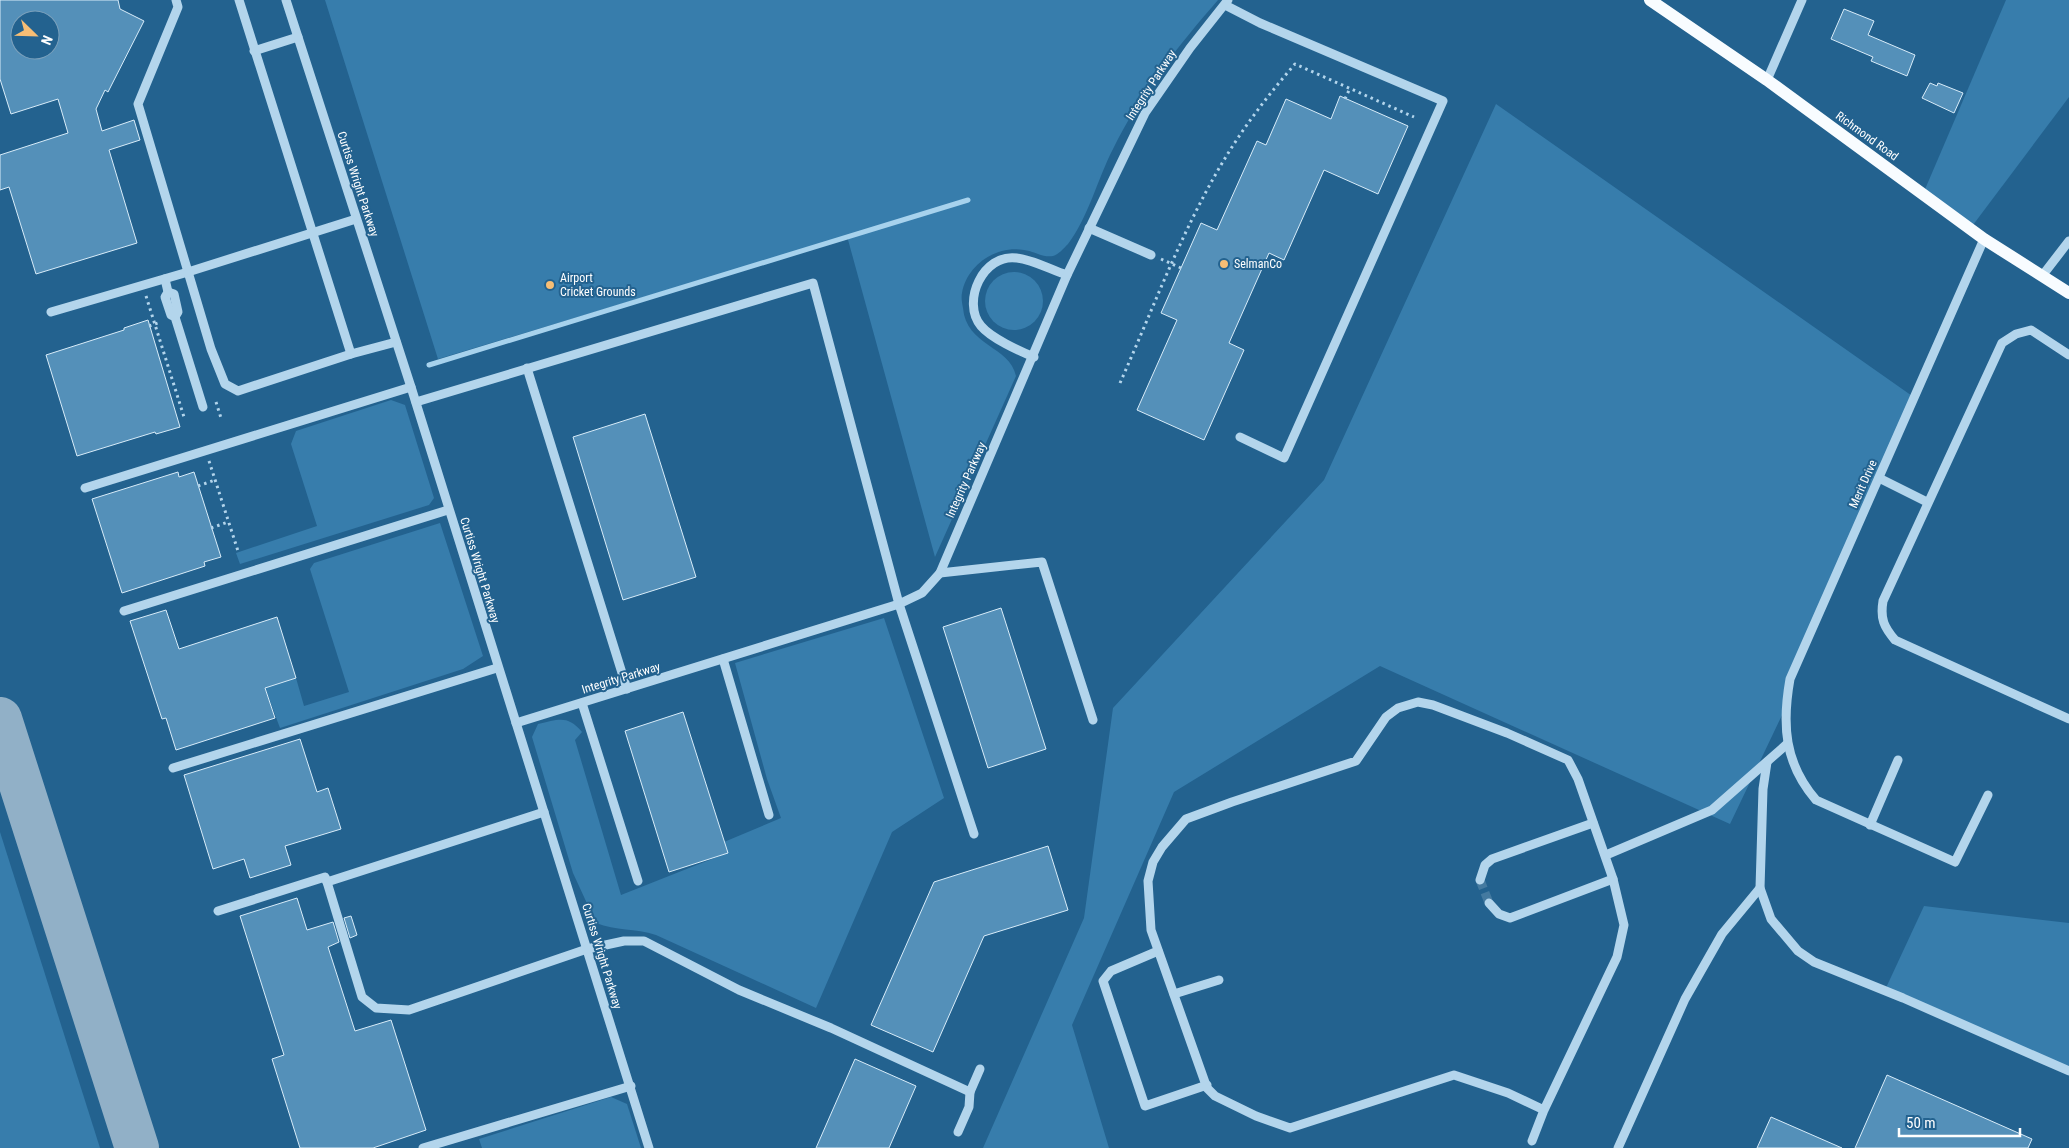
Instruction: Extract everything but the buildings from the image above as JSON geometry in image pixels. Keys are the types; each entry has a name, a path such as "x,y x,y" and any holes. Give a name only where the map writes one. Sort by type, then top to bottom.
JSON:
{"main road":[{"name":"Richmond Road","path":"1650,0 1767,80 1984,239 2069,293"}],"street":[{"path":"176,0 178,7 138,104 188,272 225,384 238,392 351,354 396,342"},
{"path":"238,0 351,354"},
{"name":"Curtiss Wright Parkway","path":"286,0 416,402 497,668 631,1086 649,1148"},
{"path":"1767,80 1802,0"},
{"path":"1226,2 1260,23 1443,101 1284,458 1240,437"},
{"name":"Integrity Parkway","path":"516,723 899,604 922,594 940,574 1067,275 1145,113 1190,48 1226,2"},
{"path":"254,50 298,37"},
{"path":"51,312 166,279 356,218"},
{"path":"1088,228 1151,255"},
{"name":"Merit Drive","path":"1984,239 1790,679 1784,711 1787,744 1805,788 1816,800 1955,862 1988,795"},
{"path":"2042,276 2069,240"},
{"path":"1034,356 1017,350 981,326 972,307 975,289 984,272 998,260 1015,257 1067,275"},
{"path":"166,279 168,292 174,294 178,312 176,317 203,407"},
{"path":"416,402 813,283 899,604 974,834"},
{"path":"2069,355 2031,330 2016,334 2002,343 1927,502 1883,601 1880,616 1885,628 1895,640 2069,719"},
{"path":"527,368 627,689"},
{"path":"85,488 205,449 411,387"},
{"path":"1879,478 1927,502"},
{"path":"124,611 448,510"},
{"path":"940,574 1042,562 1093,720"},
{"path":"723,659 769,814"},
{"path":"173,768 497,668"},
{"path":"1532,1141 1544,1110 1617,957 1624,925 1606,855 1578,779 1568,760 1506,733 1433,705 1418,702 1398,708 1386,717 1356,762 1186,819 1162,847 1154,862 1148,881 1150,930 1206,1085 1215,1096 1256,1116 1290,1128 1454,1075 1508,1093 1544,1110"},
{"path":"582,703 638,880"},
{"path":"1606,855 1712,810 1787,744"},
{"path":"1870,824 1898,760"},
{"path":"1767,762 1763,789 1760,888 1771,919 1798,951 1814,962 1903,998 2069,1071"},
{"path":"327,882 544,812"},
{"path":"1480,880 1485,865 1492,859 1594,823"},
{"path":"218,910 325,877 362,997 376,1008 409,1010 587,950 624,941 644,941 739,990 831,1028 970,1092"},
{"path":"1489,903 1499,914 1510,918 1613,879"},
{"path":"1618,1148 1685,1000 1722,934 1760,888"},
{"path":"1158,951 1111,971 1103,982 1145,1106 1206,1085"},
{"path":"1174,994 1219,980"},
{"path":"958,1132 969,1107 970,1092 980,1069"},
{"path":"423,1148 631,1086"}],"path":[{"path":"1120,383 1199,205 1221,165 1250,121 1295,64 1414,117"},
{"path":"1345,98 1350,88"},
{"path":"1151,255 1181,268"},
{"path":"142,286 184,417"},
{"path":"205,449 238,551"},
{"path":"198,486 215,480"},
{"path":"211,528 228,522"}],"shaded area":[{"name":"Airport Cricket Grounds","path":"325,0 1218,0 1174,53 1135,109 1107,161 1082,222 1068,244 1053,256 1014,249 993,254 976,266 965,283 962,298 966,321 980,338 1006,358 1016,376 935,557 847,236 438,359"},
{"path":"2006,0 2069,0 2069,97 1970,229 1923,194"},
{"path":"1496,104 1915,398 1790,679 1784,711 1730,824 1380,666 1174,792 1072,1025 1109,1148 983,1148 1084,918 1113,708 1324,480"},
{"path":"1008,272 1020,272 1035,280 1043,295 1043,307 1035,322 1020,330 1008,330 993,322 985,307 985,295 993,280"},
{"path":"391,400 405,405 434,498 429,505 240,564 236,553 317,526 291,444 296,431"},
{"path":"440,523 483,656 463,669 280,728 265,688 296,678 304,706 349,692 310,569 314,563"},
{"path":"884,618 944,798 892,832 816,1008 656,935 596,923 573,873 532,737 538,724 563,720 572,723 582,732 575,740 621,895 727,853 724,842 781,818 767,779 735,663"},
{"path":"0,832 100,1148 0,1148"},
{"path":"1924,906 2069,923 2069,1071 1885,990"},
{"path":"611,1097 627,1104 641,1148 482,1148 479,1139"}],"waterway":[{"path":"429,365 968,200"}],"taxiway":[{"path":"0,719 137,1148"}],"tunnel":[{"path":"1480,880 1489,903"}],"place":[{"name":"SelmanCo","path":"1224,264"},
{"name":"Airport Cricket Grounds","path":"550,285"}]}
